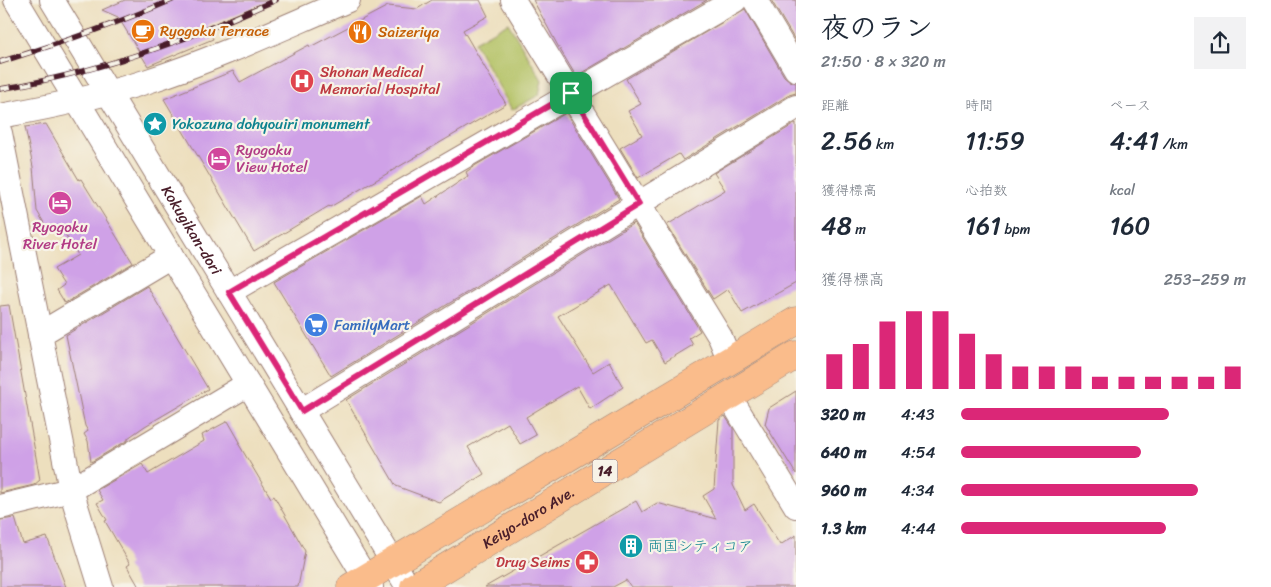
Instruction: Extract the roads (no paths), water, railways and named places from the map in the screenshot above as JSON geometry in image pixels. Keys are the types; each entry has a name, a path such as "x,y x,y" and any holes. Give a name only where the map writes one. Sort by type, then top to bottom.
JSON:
{"highway":[{"name":"14","path":"362,584 393,562 796,321"},
{"name":"Keiyo-doro Ave.","path":"414,587 796,355"}],"street":[{"name":"Kokugikan-dori","path":"16,0 248,384 362,584"},
{"name":"Kokugikan-dori","path":"52,0 408,587"},
{"path":"0,116 78,101 149,81 230,50 348,0"},
{"path":"513,0 720,337 730,361"},
{"path":"229,292 735,0"},
{"path":"755,0 796,69"},
{"path":"302,411 796,107"},
{"path":"0,133 71,490 101,587"},
{"path":"40,334 170,256"},
{"path":"0,507 71,490 248,384"},
{"path":"730,396 796,506"}],"railway":[{"path":"0,62 87,33 172,0"},
{"path":"0,89 67,75 134,56 189,36 276,0"}],"place":[{"name":"Ryogoku Terrace","path":"143,31"},
{"name":"Saizeriya","path":"360,32"},
{"name":"Shonan Medical Memorial Hospital","path":"302,81"},
{"name":"Yokozuna dohyouiri monument","path":"155,124"},
{"name":"Ryogoku View Hotel","path":"219,159"},
{"name":"Ryogoku River Hotel","path":"60,203"},
{"name":"FamilyMart","path":"316,325"},
{"name":"両国シティコア","path":"631,546"},
{"name":"Drug Seims","path":"587,562"}]}
